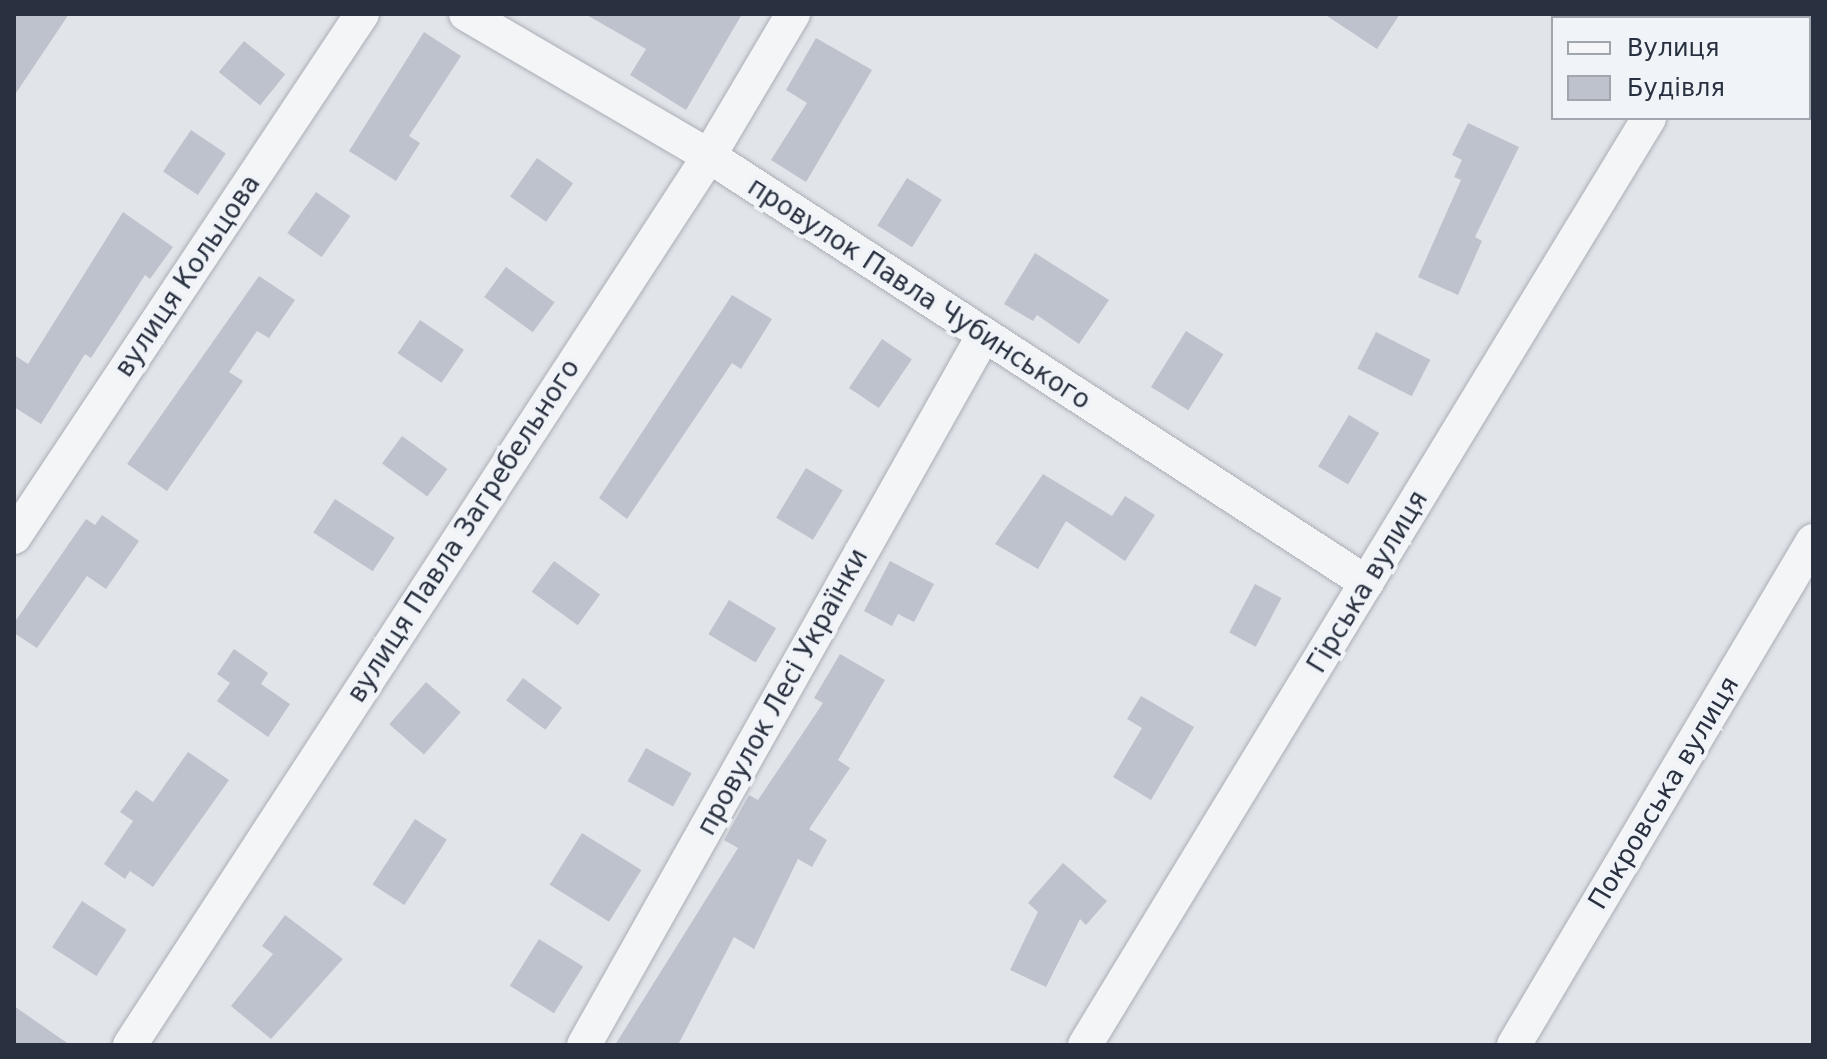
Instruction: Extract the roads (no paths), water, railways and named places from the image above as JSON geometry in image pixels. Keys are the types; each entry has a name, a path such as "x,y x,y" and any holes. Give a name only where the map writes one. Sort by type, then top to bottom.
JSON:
{"street":[{"name":"вулиця Кольцова","path":"14,537 362,14"},
{"name":"провулок Павла Чубинського","path":"466,14 709,156 982,338 1367,583"},
{"name":"вулиця Павла Загребельного","path":"130,1045 709,156 793,14"},
{"name":"Гірська вулиця","path":"1085,1045 1648,120"},
{"name":"провулок Лесі Українки","path":"584,1045 982,338"},
{"name":"Покровська вулиця","path":"1514,1045 1813,541"}]}
